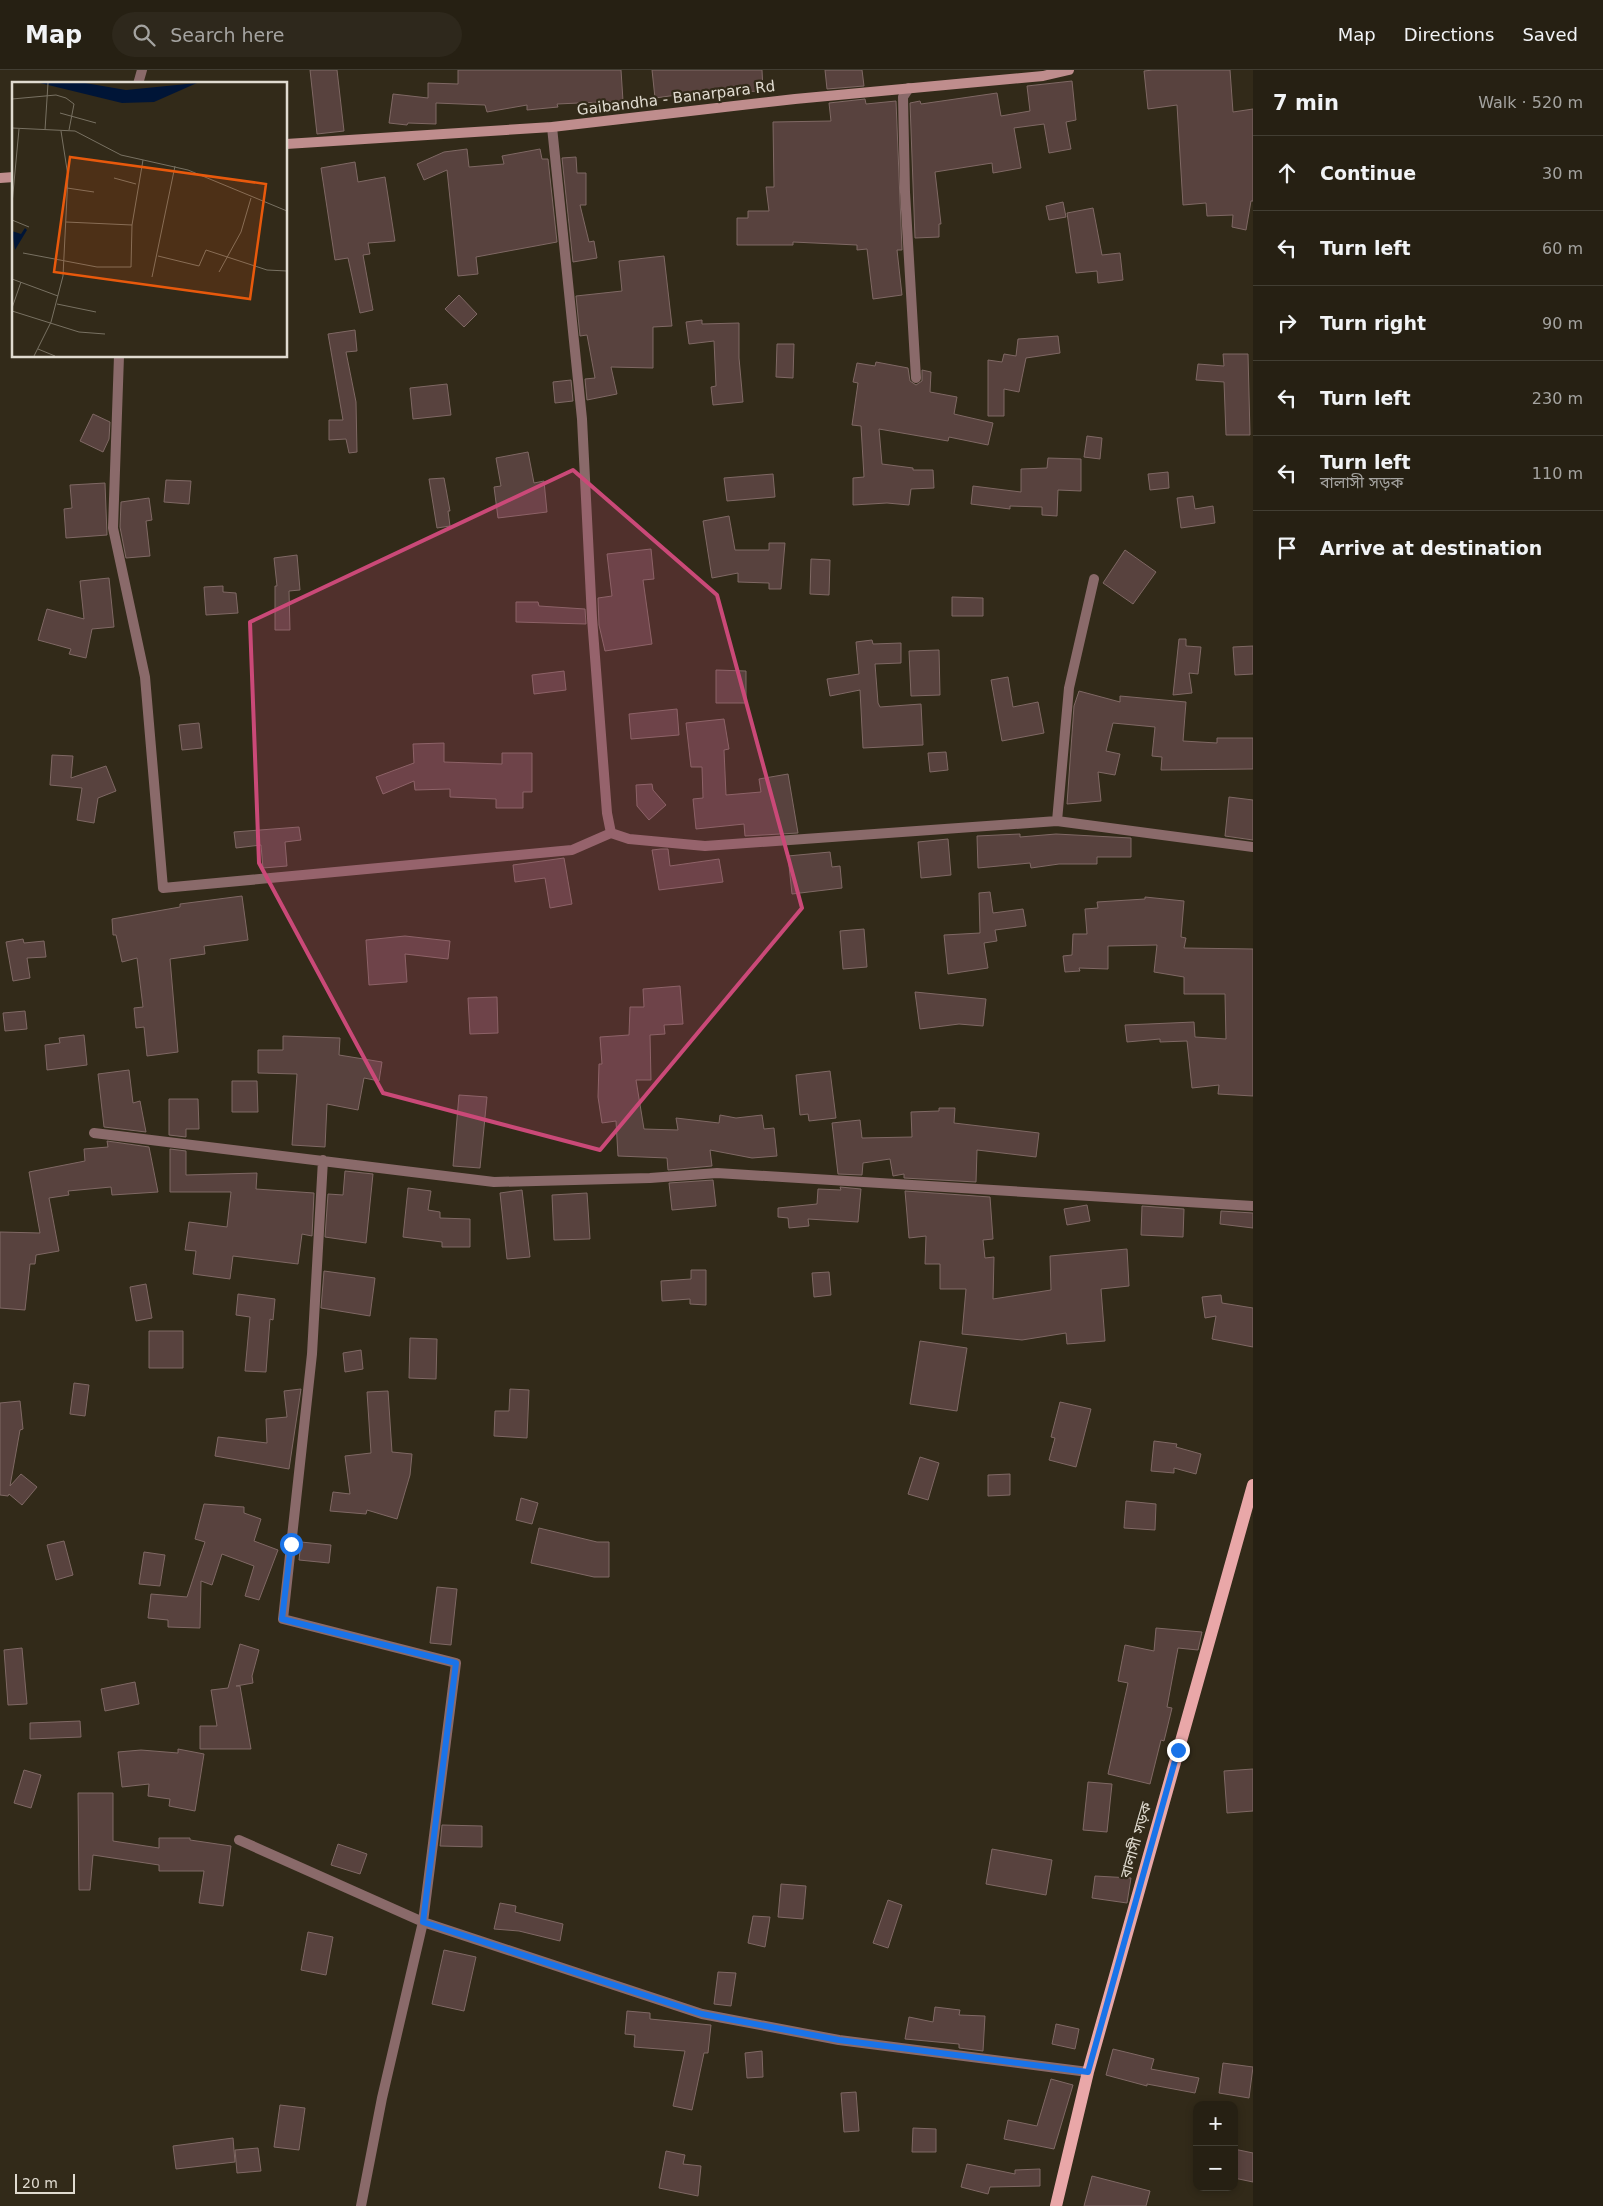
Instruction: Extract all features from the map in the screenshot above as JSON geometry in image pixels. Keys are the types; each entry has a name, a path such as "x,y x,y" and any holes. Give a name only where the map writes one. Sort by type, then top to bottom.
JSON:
{"main road":[{"name":"Gaibandha - Banarpara Rd","path":"288,144 552,127 795,99 1042,76 1068,70"},
{"name":"বালাসী সড়ক","path":"1056,2206 1088,2072 1253,1485"}],"street":[{"path":"909,88 903,97 903,116 905,192 916,378"},
{"path":"552,127 582,419 592,618 607,813 612,833"},
{"path":"119,358 113,528 145,677 164,888 572,850 612,833 629,839 705,846 1057,821 1253,847"},
{"path":"1057,821 1069,688 1094,579"},
{"path":"94,1133 494,1182 650,1178 717,1173 1253,1206"},
{"path":"323,1160 312,1354 282,1619 456,1663 423,1922 382,2098 361,2206"},
{"path":"239,1840 423,1922 702,2014 839,2040 1088,2072"}],"highlighted area":[{"path":"573,470 717,595 802,908 600,1150 383,1093 259,863 250,622"}],"building":[{"path":"310,70 337,70 344,131 317,134"},
{"path":"458,70 621,70 623,101 557,104 558,107 527,110 527,105 487,112 485,105 436,103 436,124 408,123 407,125 389,123 393,94 428,98 428,83 458,84"},
{"path":"652,70 762,70 763,91 728,92 728,88 655,98"},
{"path":"825,70 862,70 864,86 827,89"},
{"path":"1230,70 1233,112 1253,109 1253,201 1251,201 1246,230 1232,227 1233,215 1207,216 1206,203 1183,205 1177,105 1148,109 1144,71"},
{"path":"1072,81 1076,120 1066,122 1071,149 1049,153 1044,124 1014,128 1021,168 993,173 992,163 935,172 941,224 939,224 939,237 915,238 910,103 920,101 921,104 997,93 1001,116 1030,111 1027,86"},
{"path":"865,99 866,104 896,101 902,250 897,250 902,295 873,299 867,249 857,250 857,245 793,242 793,245 737,245 737,218 748,218 748,211 769,211 766,187 774,187 773,122 831,121 829,103"},
{"path":"467,149 469,167 504,164 502,156 540,149 542,159 548,159 557,242 476,257 478,274 458,276 447,170 424,180 417,164 444,152"},
{"path":"576,157 577,173 586,173 586,205 580,205 589,242 594,241 597,258 573,262 562,158"},
{"path":"355,162 358,182 385,177 395,241 368,243 370,254 363,255 373,310 360,313 348,258 335,260 321,168"},
{"path":"1063,202 1066,217 1049,220 1046,206"},
{"path":"1093,208 1102,255 1120,253 1123,280 1098,283 1097,271 1076,273 1067,213"},
{"path":"664,256 672,326 653,327 653,368 611,367 617,394 587,400 585,379 595,378 587,335 580,336 576,296 622,291 619,261"},
{"path":"459,295 477,314 464,327 445,309"},
{"path":"702,320 702,324 739,323 739,358 743,402 713,405 711,387 716,386 714,341 689,344 686,322"},
{"path":"355,330 357,351 346,352 356,402 357,452 349,453 346,439 329,440 329,420 343,420 328,334"},
{"path":"1058,336 1060,353 1026,358 1019,392 1004,389 1004,416 988,416 988,360 1002,362 1004,354 1016,356 1018,339"},
{"path":"777,344 794,344 793,378 776,377"},
{"path":"1223,354 1248,354 1250,435 1226,435 1224,382 1196,380 1198,364 1224,366"},
{"path":"876,362 908,368 910,381 916,385 922,381 922,370 931,372 930,392 957,397 954,414 993,423 988,445 949,437 948,441 879,429 882,464 913,468 913,470 933,470 934,488 911,489 909,505 887,503 853,505 853,478 864,477 861,426 852,425 858,383 853,382 857,363 875,366"},
{"path":"571,380 573,401 555,403 553,382"},
{"path":"447,384 451,415 413,419 410,388"},
{"path":"93,414 110,422 109,439 103,452 80,441"},
{"path":"1087,436 1102,438 1100,459 1084,457"},
{"path":"528,452 534,483 544,481 547,512 498,518 494,487 501,486 496,458"},
{"path":"1048,458 1081,459 1081,491 1058,490 1057,516 1042,515 1042,507 1010,506 1010,509 971,504 973,486 1021,492 1021,469 1047,468"},
{"path":"1168,472 1169,488 1150,490 1148,474"},
{"path":"773,474 775,497 727,501 724,478"},
{"path":"444,478 450,511 448,511 450,526 437,528 429,479"},
{"path":"166,480 191,481 189,504 164,502"},
{"path":"105,483 107,535 66,538 64,509 72,508 70,485"},
{"path":"1193,496 1195,509 1213,506 1215,523 1181,528 1177,498"},
{"path":"149,498 152,520 146,521 150,556 126,558 120,527 121,502"},
{"path":"729,516 735,550 769,550 769,543 785,543 781,589 769,589 769,583 738,582 738,573 712,578 703,521"},
{"path":"651,549 654,579 643,580 652,644 605,651 599,625 598,598 612,596 607,554"},
{"path":"1125,550 1156,572 1133,604 1103,583"},
{"path":"297,555 300,590 289,591 290,630 275,630 275,586 277,586 274,558"},
{"path":"811,559 830,560 829,595 810,594"},
{"path":"109,578 114,627 92,629 86,658 69,654 71,649 38,640 47,609 84,619 80,581"},
{"path":"223,586 223,592 236,593 238,613 206,615 204,587"},
{"path":"952,597 983,598 983,616 952,616"},
{"path":"516,602 538,602 539,606 585,609 586,624 516,622"},
{"path":"1179,639 1186,639 1186,646 1201,647 1198,674 1189,673 1192,693 1173,695"},
{"path":"872,640 873,644 901,643 901,663 875,664 878,703 880,707 921,704 923,745 863,748 860,690 830,696 827,679 859,674 856,642"},
{"path":"1253,646 1253,674 1235,675 1233,647"},
{"path":"939,650 940,695 911,696 909,651"},
{"path":"716,670 746,671 746,703 716,703"},
{"path":"564,671 566,690 534,694 532,675"},
{"path":"1008,677 1013,707 1038,702 1044,733 1002,741 991,680"},
{"path":"1079,691 1120,702 1120,696 1186,702 1183,741 1217,743 1217,738 1253,738 1253,769 1161,770 1162,757 1152,756 1155,727 1113,723 1106,751 1120,754 1115,775 1098,772 1101,801 1067,804 1074,706"},
{"path":"677,709 679,735 631,739 629,714"},
{"path":"724,719 729,749 724,750 726,795 761,792 759,779 788,774 798,833 745,836 744,824 696,829 693,799 703,798 702,767 691,767 686,723"},
{"path":"199,723 202,748 182,750 179,725"},
{"path":"444,743 444,762 502,764 502,753 532,753 532,792 523,792 523,808 496,808 496,799 450,797 450,789 415,790 414,781 383,794 376,777 414,763 413,744"},
{"path":"946,752 948,770 930,772 928,753"},
{"path":"52,755 73,756 71,778 106,766 116,791 98,798 94,823 77,820 82,788 50,785"},
{"path":"652,784 653,790 666,805 649,820 637,806 636,785"},
{"path":"1229,797 1253,800 1253,840 1225,836"},
{"path":"299,827 301,840 285,842 287,866 263,868 261,845 236,848 234,832"},
{"path":"1020,834 1020,837 1056,834 1131,838 1131,857 1097,857 1097,864 1059,864 1031,868 1030,863 978,868 977,836"},
{"path":"948,839 951,875 921,878 918,842"},
{"path":"668,849 670,866 719,859 723,882 659,890 652,850"},
{"path":"830,852 832,867 840,866 842,888 792,894 788,856"},
{"path":"564,858 572,904 550,908 545,878 515,882 513,865"},
{"path":"990,892 993,913 1023,909 1026,926 995,930 997,941 984,943 988,968 948,974 944,935 980,933 979,893"},
{"path":"242,896 248,940 204,946 205,954 170,959 178,1052 147,1056 144,1027 136,1028 134,1008 143,1007 137,958 122,962 116,935 113,935 112,919 180,907 180,904"},
{"path":"1145,897 1184,901 1181,937 1186,938 1184,948 1253,949 1253,1096 1218,1094 1219,1085 1192,1088 1187,1041 1160,1042 1160,1039 1127,1042 1125,1025 1194,1022 1195,1037 1226,1039 1225,994 1184,994 1184,977 1154,972 1157,945 1108,946 1108,969 1079,968 1080,971 1065,972 1063,956 1072,955 1073,934 1087,934 1085,909 1098,908 1097,902 1145,899"},
{"path":"864,929 867,967 843,969 840,931"},
{"path":"405,936 450,941 448,959 405,954 407,982 369,985 366,940"},
{"path":"23,939 24,943 44,941 46,957 27,958 30,978 13,981 6,942"},
{"path":"680,986 683,1024 664,1025 665,1034 650,1035 651,1080 636,1080 644,1129 678,1130 676,1118 719,1123 720,1115 736,1118 762,1115 764,1129 774,1128 777,1156 752,1158 710,1150 712,1166 668,1170 667,1158 618,1156 616,1121 602,1123 598,1097 599,1064 602,1064 600,1037 629,1035 630,1007 644,1007 643,989"},
{"path":"915,992 986,999 983,1026 959,1024 920,1029"},
{"path":"497,997 498,1033 470,1034 468,998"},
{"path":"25,1011 27,1029 5,1031 3,1013"},
{"path":"84,1035 87,1065 47,1070 45,1045 60,1043 59,1038"},
{"path":"283,1036 340,1038 339,1055 382,1062 379,1081 364,1078 358,1110 327,1104 325,1147 292,1145 297,1074 258,1073 258,1050 283,1050"},
{"path":"129,1070 133,1103 140,1101 146,1132 104,1127 98,1074"},
{"path":"830,1071 836,1118 809,1121 808,1114 800,1115 796,1075"},
{"path":"232,1081 257,1081 258,1112 232,1112"},
{"path":"459,1095 487,1097 480,1168 453,1166"},
{"path":"169,1099 198,1099 199,1129 186,1129 186,1137 169,1135"},
{"path":"939,1108 955,1108 954,1123 1039,1133 1036,1157 977,1150 976,1182 904,1178 904,1174 893,1176 890,1159 863,1163 862,1175 838,1174 832,1123 860,1120 862,1138 912,1137 911,1112 939,1111"},
{"path":"107,1141 149,1147 158,1192 112,1195 111,1187 68,1191 69,1195 49,1198 59,1251 36,1255 35,1264 30,1264 25,1310 0,1308 0,1232 40,1233 29,1172 85,1161 84,1149 108,1147"},
{"path":"170,1149 186,1151 186,1175 257,1173 256,1189 314,1193 312,1236 302,1234 298,1264 233,1256 230,1279 193,1274 196,1251 185,1250 189,1222 227,1227 231,1192 170,1192"},
{"path":"345,1171 373,1174 366,1243 325,1237 328,1194 343,1195"},
{"path":"713,1180 716,1206 672,1210 669,1183"},
{"path":"840,1187 861,1189 858,1222 808,1219 809,1226 789,1228 788,1218 778,1217 778,1208 817,1204 818,1189 841,1190"},
{"path":"408,1188 431,1191 428,1210 440,1212 440,1218 470,1219 470,1247 442,1247 442,1242 403,1237"},
{"path":"522,1190 530,1257 507,1259 500,1193"},
{"path":"905,1191 990,1197 993,1239 983,1240 985,1258 994,1257 993,1299 1051,1290 1050,1256 1127,1249 1129,1286 1101,1289 1105,1341 1067,1344 1066,1333 1022,1340 962,1334 966,1289 940,1289 940,1264 925,1264 926,1236 909,1238"},
{"path":"587,1193 590,1239 554,1240 552,1195"},
{"path":"1087,1205 1090,1221 1067,1225 1064,1209"},
{"path":"1142,1206 1184,1209 1183,1237 1141,1235"},
{"path":"1221,1211 1253,1213 1253,1228 1220,1224"},
{"path":"691,1270 706,1270 706,1305 690,1304 690,1299 662,1301 661,1281 691,1279"},
{"path":"324,1271 375,1278 370,1316 321,1308"},
{"path":"829,1272 831,1295 814,1297 812,1273"},
{"path":"146,1284 152,1318 136,1321 130,1287"},
{"path":"238,1294 275,1299 273,1320 270,1319 266,1372 245,1371 250,1317 236,1315"},
{"path":"1221,1295 1222,1303 1253,1308 1253,1347 1212,1339 1216,1316 1205,1318 1202,1297"},
{"path":"149,1331 183,1331 183,1368 149,1368"},
{"path":"410,1338 437,1339 436,1379 409,1378"},
{"path":"920,1341 967,1348 957,1411 910,1404"},
{"path":"361,1350 363,1369 345,1372 343,1353"},
{"path":"74,1383 89,1385 85,1416 70,1414"},
{"path":"301,1389 289,1469 215,1456 218,1437 267,1443 266,1419 287,1417 284,1391"},
{"path":"510,1389 529,1390 527,1438 494,1436 495,1411 509,1411"},
{"path":"388,1391 392,1452 412,1454 410,1475 397,1519 367,1510 366,1514 330,1511 333,1492 350,1494 345,1456 371,1453 367,1392"},
{"path":"20,1401 23,1429 20,1430 10,1486 21,1474 37,1487 22,1505 9,1494 8,1496 0,1495 0,1403"},
{"path":"1060,1402 1091,1409 1076,1467 1049,1460 1055,1438 1051,1437"},
{"path":"1154,1441 1177,1444 1176,1447 1201,1454 1196,1474 1174,1468 1174,1473 1151,1471"},
{"path":"920,1457 939,1463 928,1500 908,1494"},
{"path":"1010,1474 1010,1495 988,1496 988,1475"},
{"path":"521,1498 538,1503 532,1524 516,1520"},
{"path":"1126,1501 1156,1504 1155,1530 1124,1528"},
{"path":"204,1504 244,1507 244,1513 261,1519 254,1541 278,1550 259,1600 245,1596 254,1566 222,1554 212,1585 201,1581 200,1628 168,1627 168,1620 148,1618 151,1594 187,1597 205,1542 195,1539"},
{"path":"539,1528 597,1542 609,1542 609,1577 594,1577 531,1563"},
{"path":"64,1541 73,1575 56,1580 47,1545"},
{"path":"301,1542 331,1545 329,1563 299,1560"},
{"path":"144,1552 165,1555 160,1586 139,1584"},
{"path":"437,1587 457,1589 451,1645 430,1643"},
{"path":"1156,1628 1202,1632 1198,1650 1178,1648 1167,1707 1172,1708 1164,1741 1161,1740 1150,1784 1108,1774 1128,1683 1118,1681 1125,1645 1154,1651"},
{"path":"240,1644 259,1650 252,1676 253,1683 236,1686 240,1686 251,1749 200,1749 200,1726 217,1726 211,1690 228,1688"},
{"path":"22,1648 27,1704 8,1705 4,1650"},
{"path":"135,1682 139,1704 105,1711 101,1689"},
{"path":"80,1721 81,1737 30,1739 30,1723"},
{"path":"178,1749 204,1754 195,1811 169,1806 170,1799 148,1796 149,1784 122,1787 118,1752 141,1750 178,1753"},
{"path":"1253,1769 1253,1811 1227,1813 1224,1771"},
{"path":"24,1770 41,1775 31,1808 14,1803"},
{"path":"1088,1782 1112,1784 1107,1832 1083,1830"},
{"path":"78,1793 113,1793 113,1841 159,1848 159,1838 190,1838 190,1840 231,1846 223,1906 199,1903 204,1871 159,1871 159,1865 93,1855 90,1890 79,1890"},
{"path":"442,1825 482,1826 482,1847 440,1846"},
{"path":"338,1844 367,1854 360,1874 331,1865"},
{"path":"992,1849 1052,1860 1046,1895 986,1884"},
{"path":"1095,1876 1131,1878 1127,1903 1092,1898"},
{"path":"781,1884 806,1886 803,1919 778,1917"},
{"path":"888,1900 902,1905 888,1948 873,1943"},
{"path":"500,1903 516,1906 515,1912 563,1924 560,1941 519,1931 494,1929"},
{"path":"753,1916 770,1917 765,1947 748,1943"},
{"path":"308,1932 333,1937 326,1975 301,1970"},
{"path":"444,1950 476,1957 464,2011 432,2004"},
{"path":"718,1972 736,1973 731,2006 714,2004"},
{"path":"935,2007 960,2010 959,2015 985,2016 983,2051 959,2048 959,2044 905,2039 909,2017 933,2022"},
{"path":"627,2011 650,2013 650,2019 711,2025 708,2053 704,2053 692,2110 673,2106 685,2051 634,2047 635,2035 625,2034"},
{"path":"1056,2024 1079,2029 1075,2049 1052,2044"},
{"path":"1113,2049 1154,2059 1151,2069 1199,2078 1195,2093 1147,2084 1147,2086 1106,2075"},
{"path":"762,2051 763,2077 747,2078 745,2053"},
{"path":"1223,2063 1253,2067 1249,2098 1219,2093"},
{"path":"1051,2079 1073,2085 1054,2149 1004,2139 1008,2120 1037,2126"},
{"path":"856,2092 859,2131 844,2132 841,2093"},
{"path":"280,2105 305,2108 299,2150 274,2147"},
{"path":"913,2128 936,2129 936,2152 912,2152"},
{"path":"233,2138 235,2162 176,2169 173,2146"},
{"path":"258,2148 261,2171 237,2173 235,2150"},
{"path":"1238,2150 1253,2153 1253,2182 1238,2179"},
{"path":"666,2151 685,2155 683,2164 701,2166 698,2196 659,2188"},
{"path":"967,2164 1015,2174 1015,2170 1040,2169 1040,2186 990,2187 988,2194 961,2187"},
{"path":"1092,2176 1150,2191 1146,2206 1084,2206"}],"route":[{"path":"291,1544 282,1619 456,1663 423,1922 702,2014 839,2040 1088,2072 1178,1750"}]}
